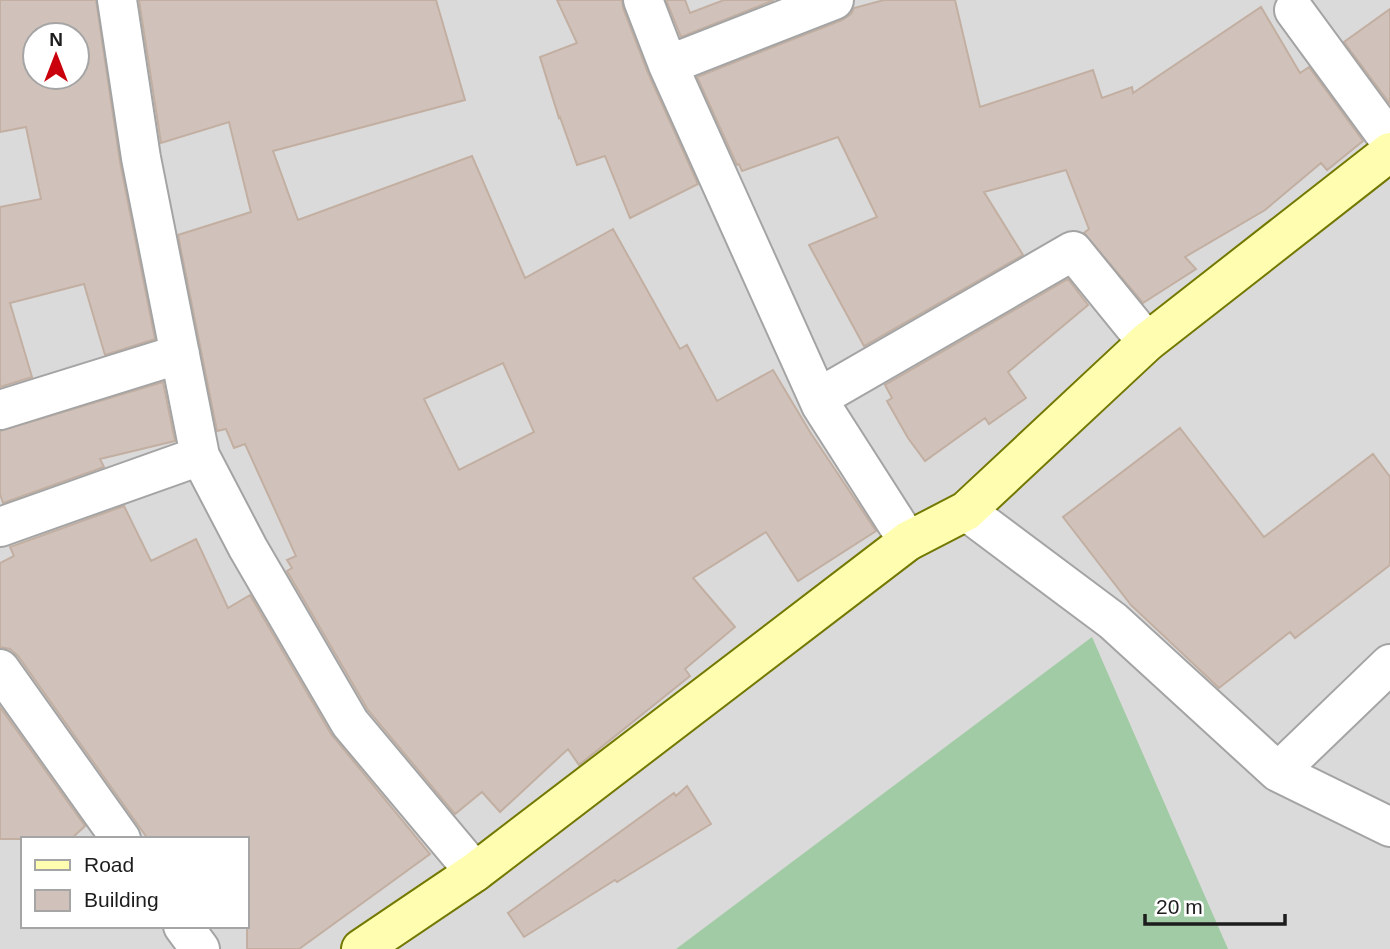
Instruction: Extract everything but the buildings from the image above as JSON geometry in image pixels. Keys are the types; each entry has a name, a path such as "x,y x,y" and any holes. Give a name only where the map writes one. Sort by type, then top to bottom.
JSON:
{"street":[{"path":"117,0 141,158 200,456 248,548 350,723 475,872"},
{"path":"643,0 668,65 818,398 908,541"},
{"path":"668,65 834,0"},
{"path":"1294,10 1390,141"},
{"path":"361,949 475,872 908,541 966,511 1147,342 1390,152"},
{"path":"818,398 1073,251 1147,342"},
{"path":"0,410 180,354"},
{"path":"0,527 200,456"},
{"path":"966,511 1113,621 1278,772 1390,827"},
{"path":"1278,772 1390,664"},
{"path":"0,669 120,837"},
{"path":"184,928 200,949"}],"shaded area":[{"path":"0,0 1390,0 1390,949 0,949"}],"green space":[{"path":"1092,637 1228,949 676,949"}]}
